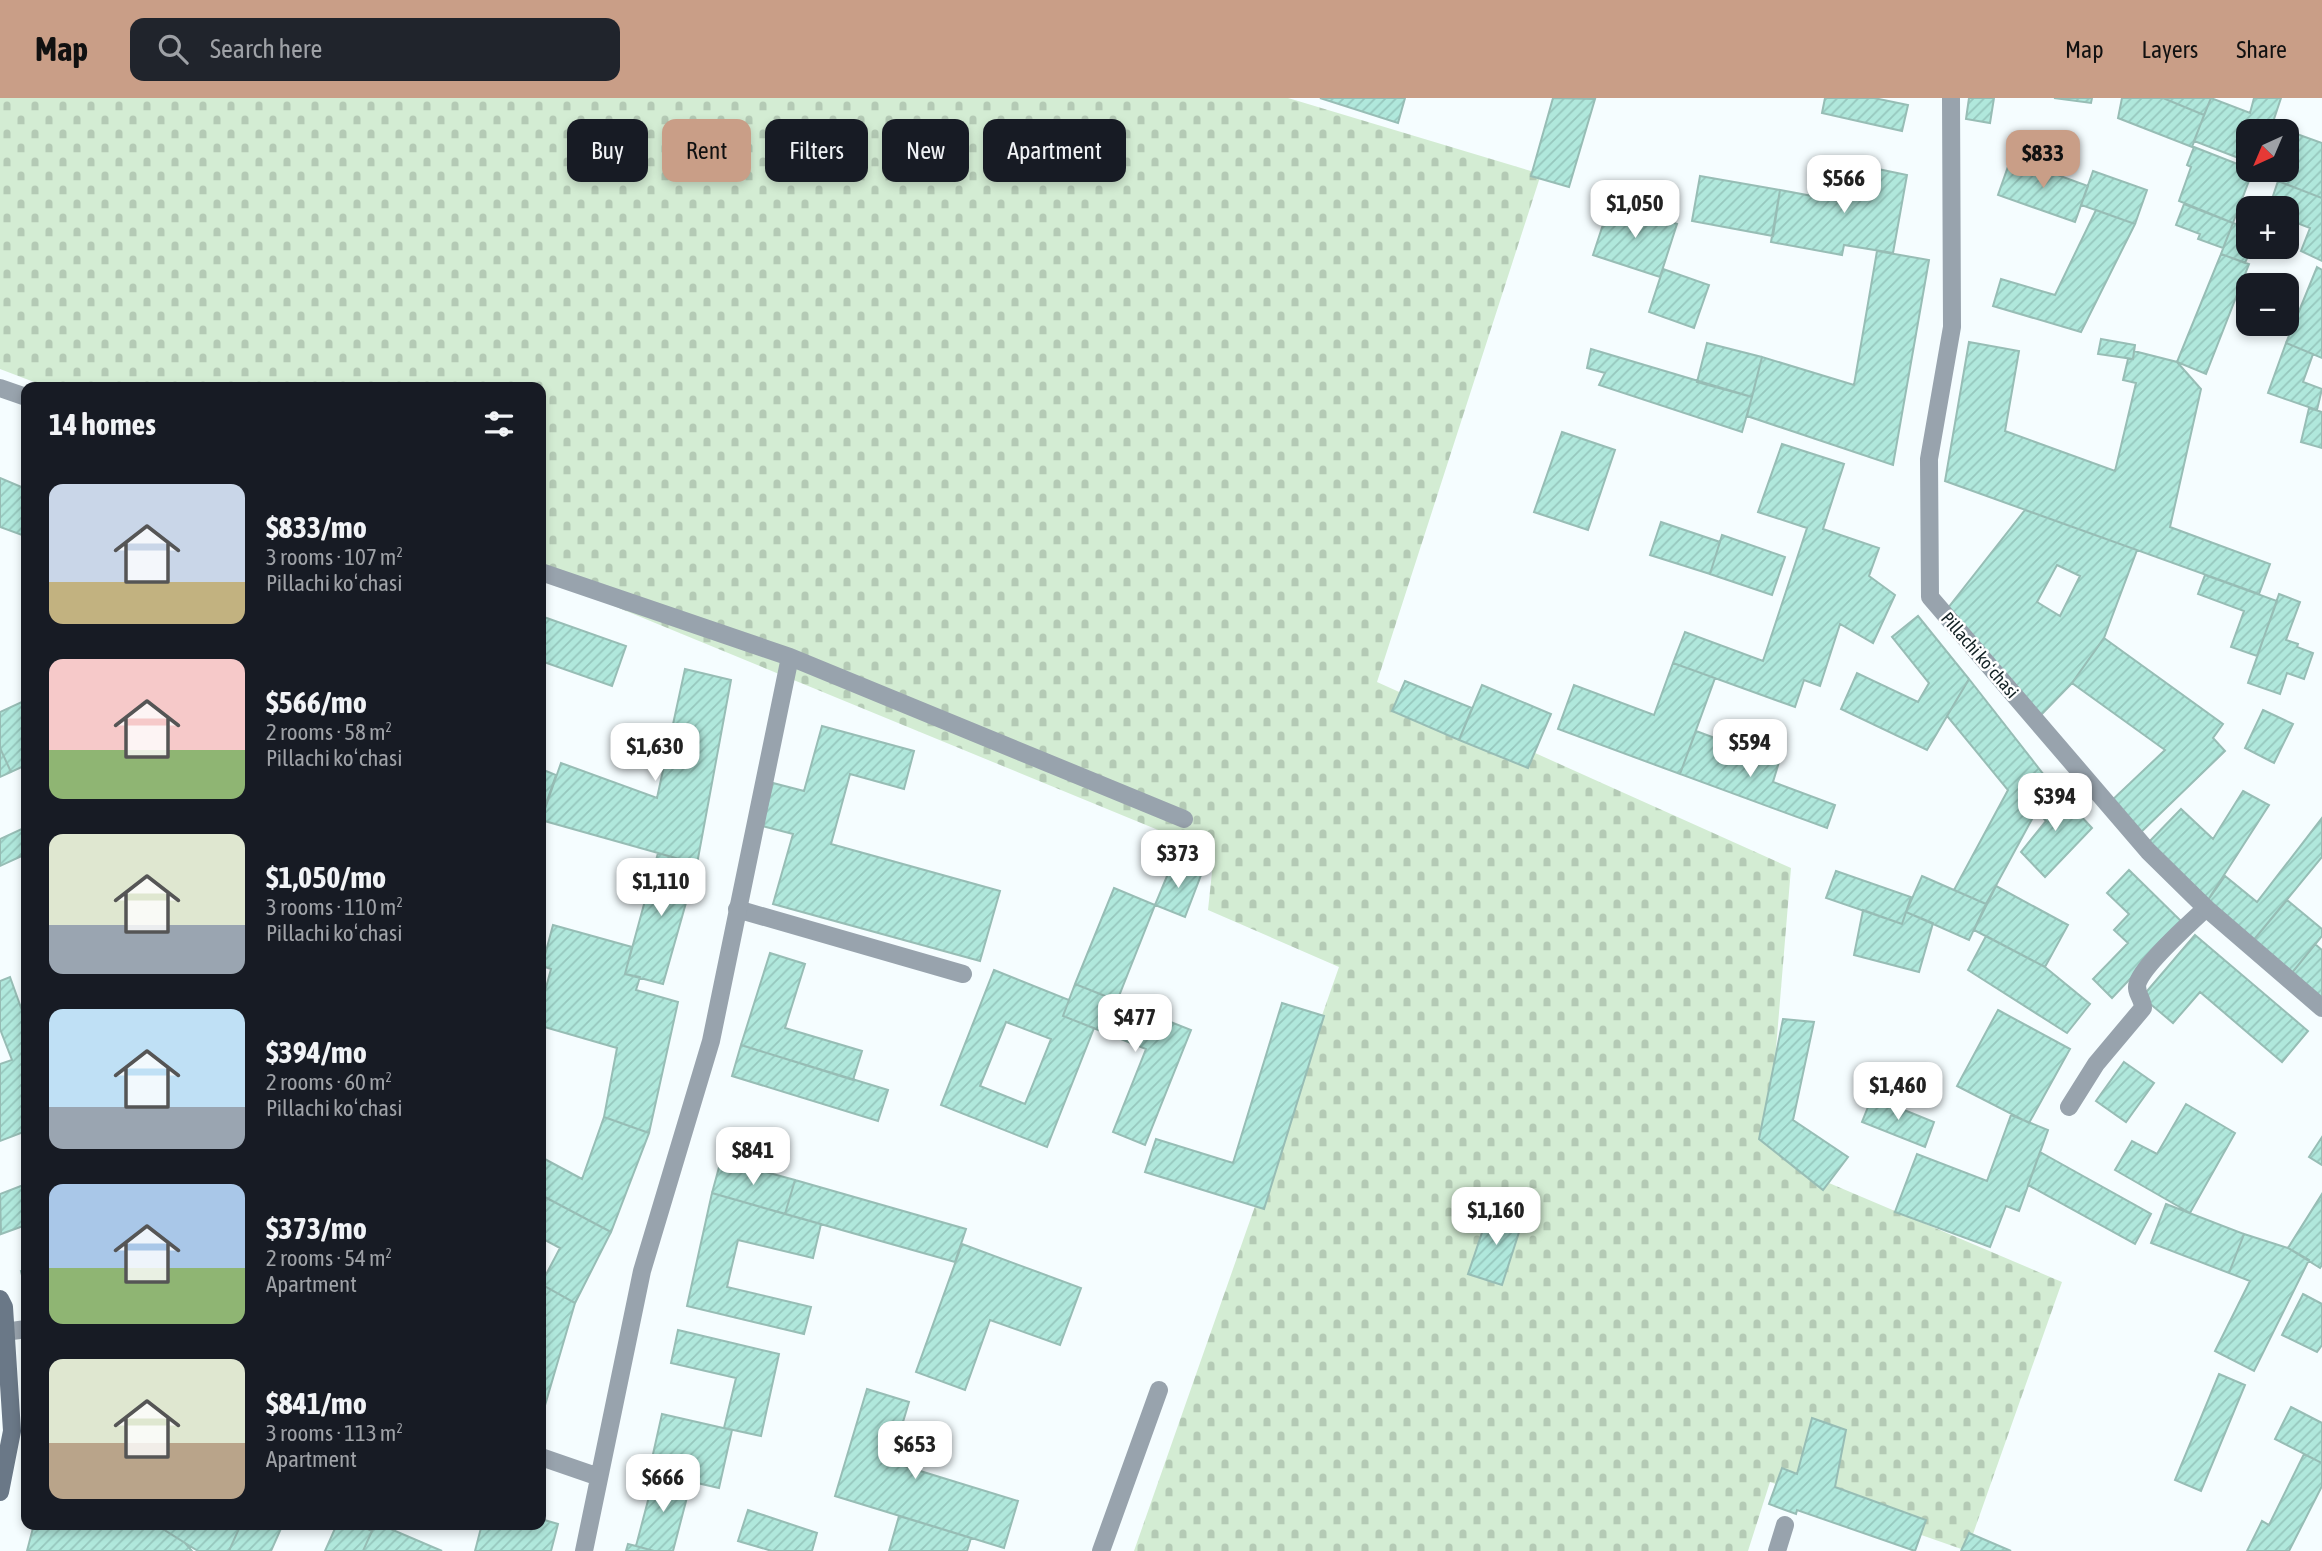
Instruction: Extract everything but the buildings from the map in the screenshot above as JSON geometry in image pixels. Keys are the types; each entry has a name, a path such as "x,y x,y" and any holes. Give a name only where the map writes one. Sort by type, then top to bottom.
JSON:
{"main road":[{"path":"0,1298 4,1307 12,1431 0,1492"}],"street":[{"name":"Pillachi koʻchasi","path":"1951,98 1952,327 1929,459 1930,597 2148,851 2206,908 2322,1008"},
{"path":"0,388 21,395"},
{"path":"546,574 790,657 1184,819"},
{"path":"584,1551 642,1271 711,1041 790,657"},
{"path":"2069,1107 2096,1064 2143,1008 2144,1003 2137,992 2138,980 2156,957 2206,908"},
{"path":"737,909 963,974"},
{"path":"5,1332 21,1330"},
{"path":"1101,1551 1159,1390"},
{"path":"546,1459 599,1477"},
{"path":"1777,1551 1785,1525"}],"green space":[{"path":"0,98 1288,98 1541,174 1377,682 1791,868 1769,1133 1829,1183 2062,1282 1967,1551 1770,1482 1748,1551 1134,1551 1339,967 1208,910 1214,853 546,578 546,382 34,382 0,369"}]}
